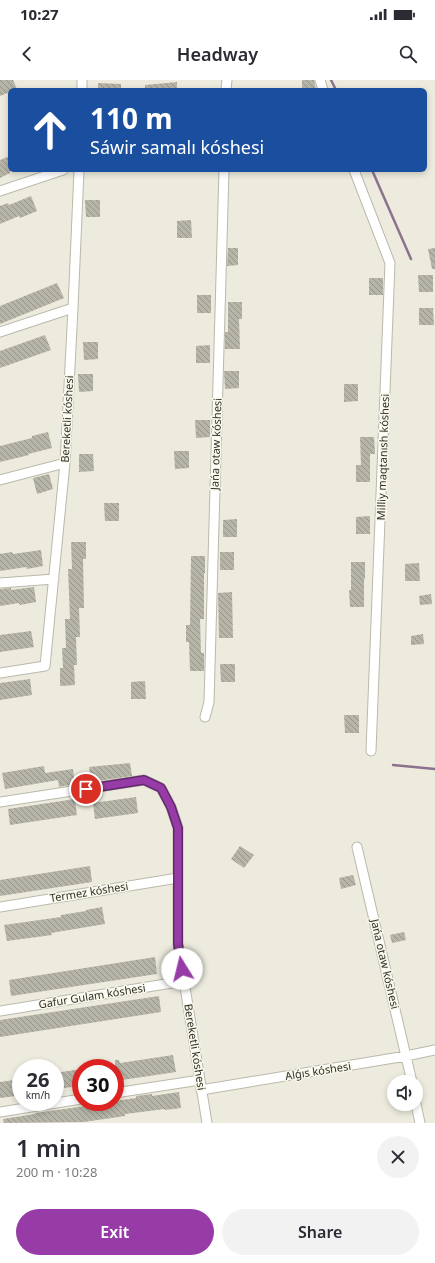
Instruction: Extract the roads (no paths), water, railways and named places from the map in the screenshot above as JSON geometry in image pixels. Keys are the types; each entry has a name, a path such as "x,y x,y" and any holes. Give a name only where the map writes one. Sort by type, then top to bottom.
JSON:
{"street":[{"path":"0,191 57,172"},
{"name":"Bereketli kóshesi","path":"0,673 45,666 65,463 79,172"},
{"name":"Jańa otaw kóshesi","path":"205,717 209,702 224,172"},
{"name":"Milliy maqtanısh kóshesi","path":"355,172 390,263 371,751"},
{"path":"0,332 73,308"},
{"path":"0,480 65,463"},
{"path":"0,583 54,580"},
{"name":"Bereketli kóshesi","path":"0,802 144,780 161,788 171,807 178,828 178,944 207,1123"},
{"name":"Jańa otaw kóshesi","path":"357,847 410,1075"},
{"name":"Termez kóshesi","path":"0,907 178,878"},
{"name":"Gafur Gulam kóshesi","path":"0,1011 184,981"},
{"name":"Alǵıs kóshesi","path":"201,1090 435,1050"},
{"path":"124,1092 200,1080"},
{"path":"0,1112 72,1100"},
{"path":"417,1111 420,1123"}],"waterway":[{"path":"331,80 335,88"},
{"path":"373,172 411,259"},
{"path":"393,765 435,769"}]}
